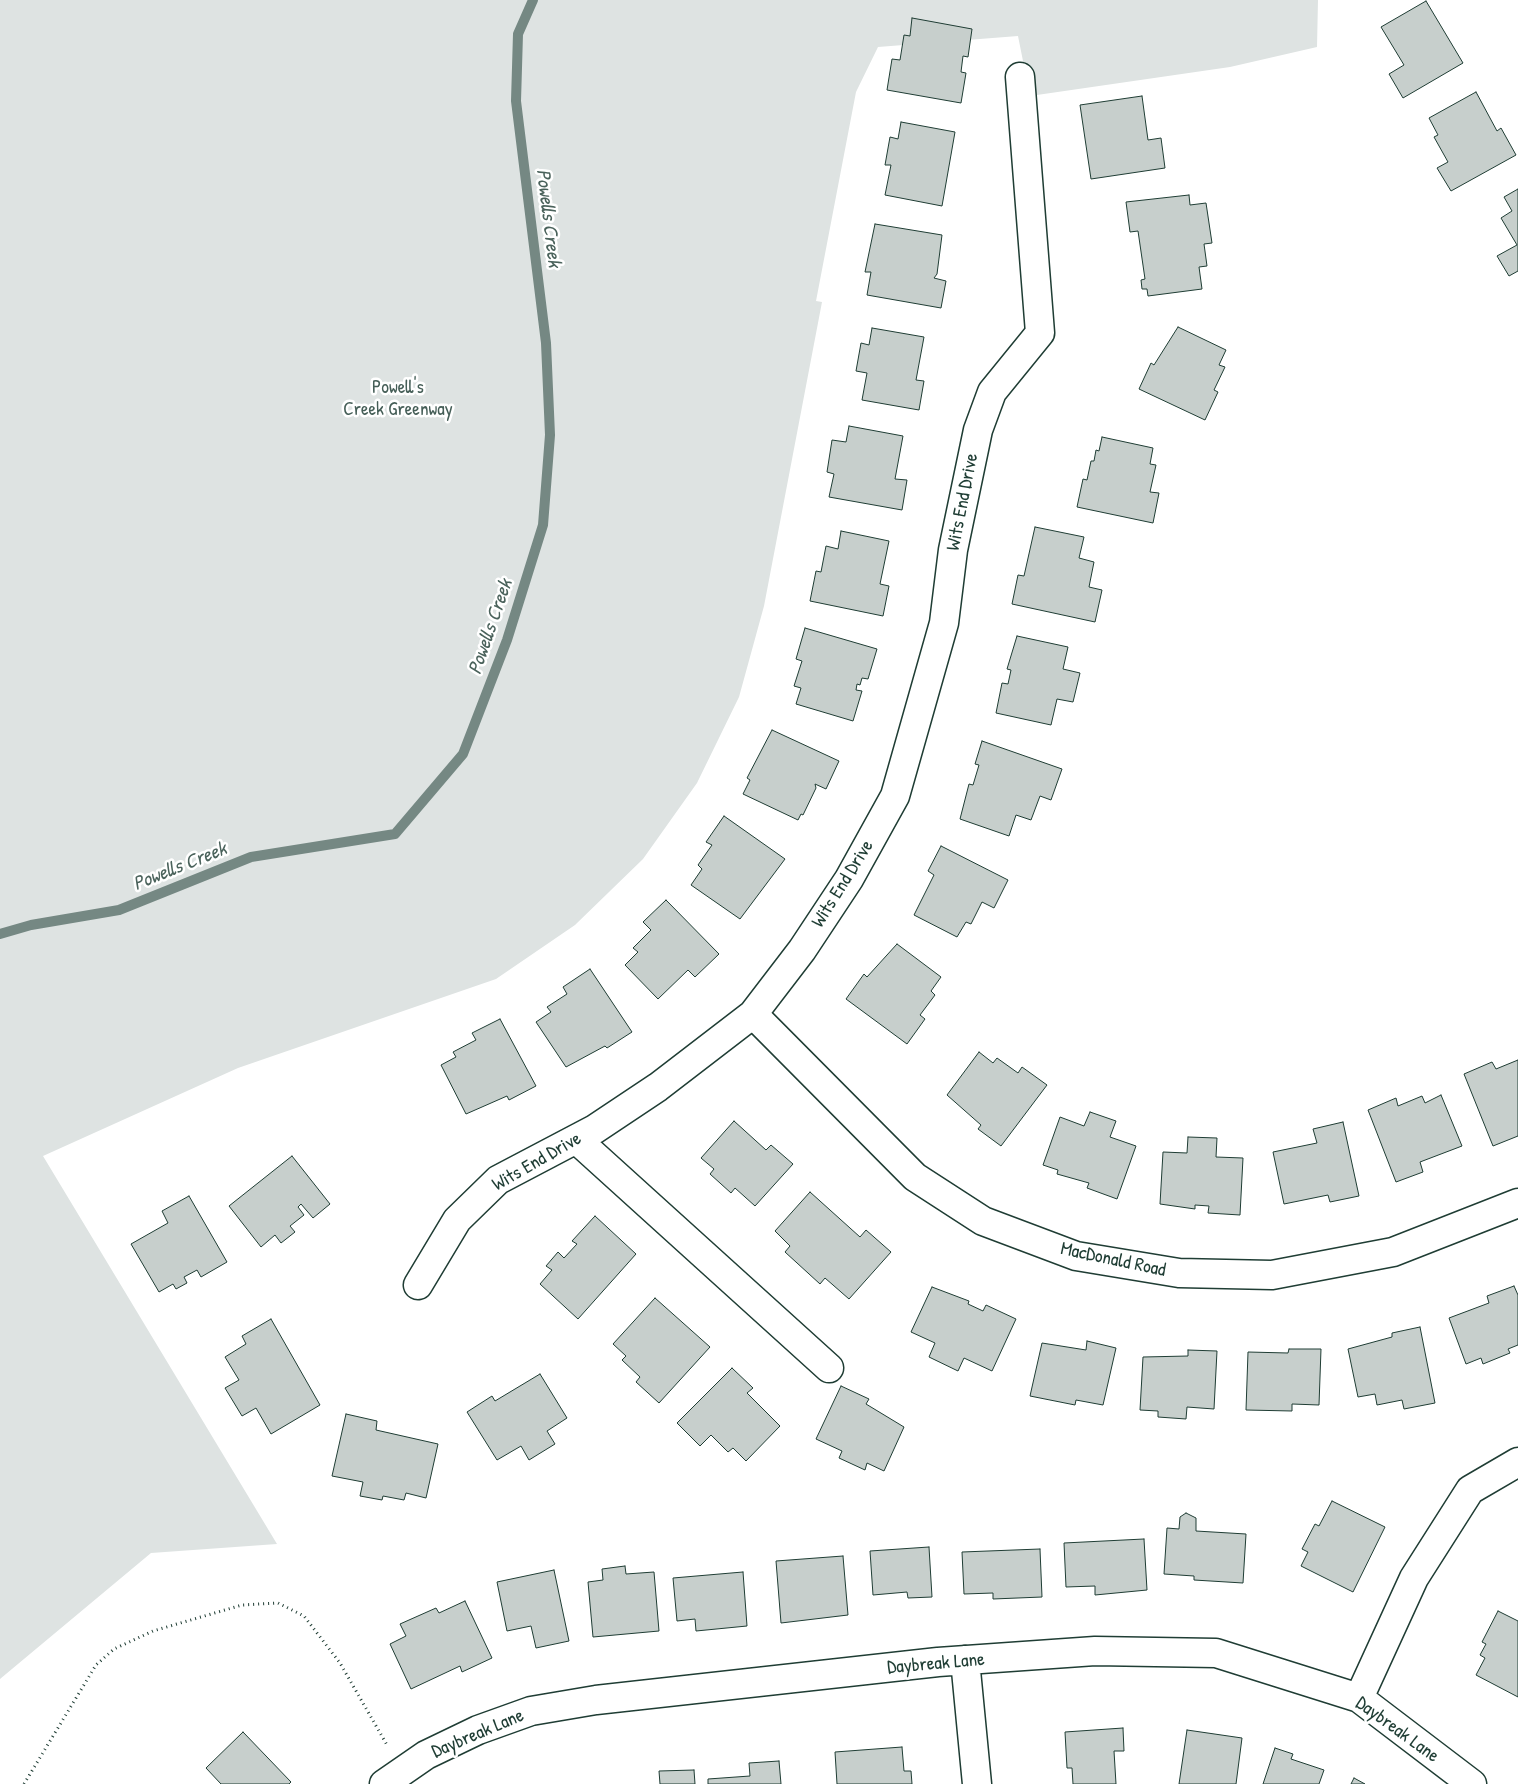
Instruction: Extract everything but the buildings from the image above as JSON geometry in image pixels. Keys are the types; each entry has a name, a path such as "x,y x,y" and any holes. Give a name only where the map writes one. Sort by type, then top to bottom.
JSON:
{"street":[{"name":"Wits End Drive","path":"418,1284 457,1220 498,1180 595,1129 658,1086 752,1014 802,950 849,879 895,796 944,623 953,550 978,430 992,392 1040,333 1020,77"},
{"name":"MacDonald Road","path":"752,1014 915,1177 983,1221 1076,1256 1179,1273 1272,1275 1393,1252 1518,1203"},
{"path":"576,1139 829,1368"},
{"path":"1359,1698 1414,1578 1470,1490 1518,1462"},
{"name":"Daybreak Lane","path":"393,1778 426,1756 478,1730 531,1711 596,1700 965,1660 1095,1651 1216,1653 1359,1698 1472,1784"},
{"path":"965,1660 977,1784"}],"path":[{"path":"24,1784 96,1665 114,1649 153,1631 226,1609 242,1605 278,1603 304,1616 340,1663 393,1778"}],"green space":[{"name":"Powell's Creek Greenway","path":"0,0 1318,0 1317,47 1230,67 1030,96 1018,36 878,47 856,92 816,301 822,302 764,606 739,697 697,783 643,859 575,925 496,979 238,1068 43,1156 277,1544 151,1553 0,1679"}],"waterway":[{"name":"Powells Creek","path":"0,934 31,925 119,910 251,857 395,834 463,754 507,640 543,525 550,435 546,343 516,101 518,34 533,0"}]}
